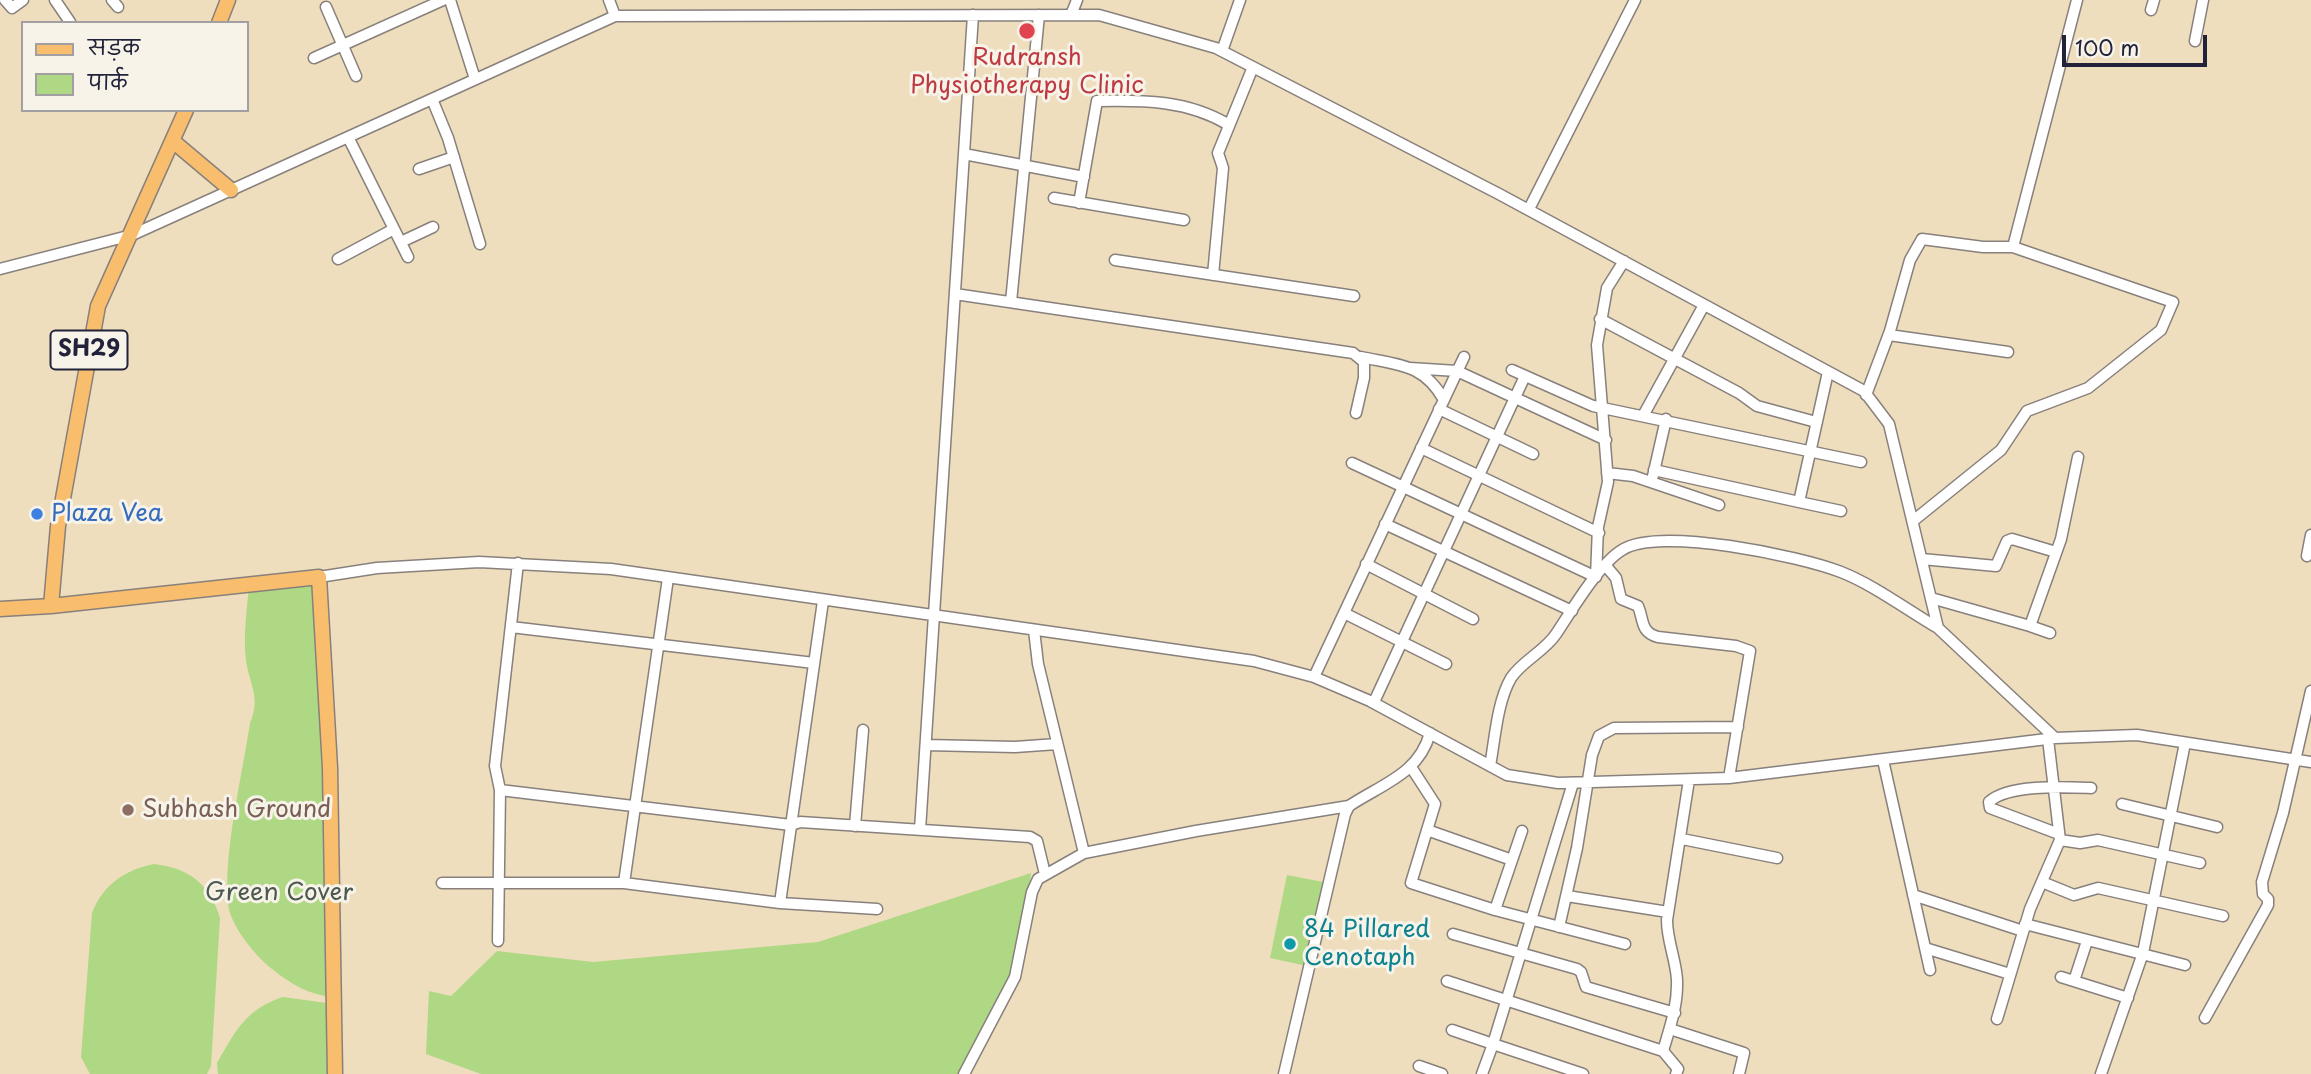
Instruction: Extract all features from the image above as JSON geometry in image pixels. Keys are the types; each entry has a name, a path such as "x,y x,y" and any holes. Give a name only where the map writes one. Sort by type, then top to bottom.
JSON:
{"main road":[{"path":"220,21 228,0"},
{"name":"SH29","path":"51,606 58,526 98,306 185,112"},
{"path":"174,142 231,190"},
{"path":"0,609 51,606 318,577 330,768 335,1074"}],"street":[{"path":"5,0 12,8 23,0"},
{"path":"55,0 69,21"},
{"path":"314,58 443,0"},
{"path":"450,0 475,79"},
{"path":"609,0 615,16"},
{"path":"1071,15 1077,0"},
{"path":"1222,51 1240,0"},
{"path":"1529,209 1635,0"},
{"path":"2013,247 2077,0"},
{"path":"2195,41 2203,0"},
{"path":"326,7 356,76"},
{"path":"920,830 973,15"},
{"path":"1011,302 1039,15"},
{"path":"0,269 132,235 615,16 1099,15 1222,51 1529,209 1867,395 1889,424 1938,628"},
{"path":"1213,275 1223,168 1218,153 1253,67"},
{"path":"432,99 454,157 480,244"},
{"path":"1079,203 1097,101 1156,100 1175,104 1229,125"},
{"path":"348,137 408,257"},
{"path":"964,154 1084,177"},
{"path":"419,169 454,157"},
{"path":"1054,198 1184,220"},
{"path":"401,242 433,227"},
{"path":"338,260 394,229"},
{"path":"1867,395 1889,335 1910,260 1922,239 1983,247 2013,247 2173,302 2161,330 2088,388 2027,411 2001,450 1913,521"},
{"path":"1115,260 1354,296"},
{"path":"1596,577 1608,473 1597,345 1607,288 1624,261"},
{"path":"955,294 1353,352 1361,357 1410,368 1457,371 1606,440"},
{"path":"1644,414 1704,304"},
{"path":"1600,319 1739,393 1757,406 1816,422"},
{"path":"1889,335 2008,352"},
{"path":"1356,413 1364,378 1361,357"},
{"path":"1314,677 1464,357"},
{"path":"1410,368 1430,378 1441,405 1496,437 1533,454"},
{"path":"1512,370 1603,408 1644,414 1861,462"},
{"path":"1799,502 1828,372"},
{"path":"1374,702 1525,376"},
{"path":"1651,482 1665,419"},
{"path":"1421,448 1599,533"},
{"path":"2030,626 2056,552 2078,457"},
{"path":"1352,463 1596,577"},
{"path":"1654,470 1841,511"},
{"path":"1608,473 1633,476 1720,505"},
{"path":"1385,524 1572,611"},
{"path":"2307,555 2311,535"},
{"path":"1922,559 1996,566 2007,541 2012,539 2056,552"},
{"path":"1490,766 1512,676 1548,646 1596,577 1620,550 1640,542 1696,543 1784,554 1843,573 1938,628 2051,738 2053,786 2060,837 2024,927 1997,1019"},
{"path":"318,577 377,568 518,563 611,569 1254,661 1314,677 1374,702 1507,775 1573,783 1729,778 2051,738 2137,736 2311,762"},
{"path":"498,941 500,790 495,766 518,563"},
{"path":"1366,564 1473,618"},
{"path":"1606,566 1616,578 1621,599 1638,606 1641,624 1648,633 1748,649 1749,663 1729,778"},
{"path":"624,883 667,578"},
{"path":"1931,598 2050,633"},
{"path":"780,903 823,601"},
{"path":"1344,613 1446,664"},
{"path":"511,627 814,663"},
{"path":"1034,630 1038,664 1084,853"},
{"path":"2205,1018 2268,905 2262,882 2283,813 2311,691"},
{"path":"1559,927 1595,742 1605,730 1738,727"},
{"path":"855,826 863,730"},
{"path":"964,1074 1015,976 1032,891 1038,878 1084,853 1287,814 1349,806 1400,777 1426,749 1430,733"},
{"path":"2101,1074 2143,953 2185,743"},
{"path":"926,745 1015,747 1057,744"},
{"path":"1883,760 1930,970"},
{"path":"1411,767 1435,804 1412,883 1495,910 1625,944"},
{"path":"1663,1051 1675,1013 1677,977 1667,940 1668,912 1682,839 1689,780"},
{"path":"1482,1074 1533,920 1573,783"},
{"path":"2091,788 2053,786 2006,794 1989,802 1990,808 2080,843 2098,840 2200,863"},
{"path":"500,790 791,825 800,822 1030,837 1037,841 1045,874"},
{"path":"2122,804 2217,827"},
{"path":"1284,1074 1349,806"},
{"path":"1427,830 1512,860"},
{"path":"1495,910 1522,831"},
{"path":"1682,839 1777,858"},
{"path":"2042,882 2074,895 2098,888 2223,915"},
{"path":"442,883 624,883 780,903 877,909"},
{"path":"1913,895 2024,927 2185,965"},
{"path":"1567,896 1668,912"},
{"path":"1453,934 1581,972 1582,983 1593,990 1675,1013"},
{"path":"2074,981 2087,941"},
{"path":"1925,948 2011,974"},
{"path":"2061,977 2128,998"},
{"path":"1447,981 1663,1051 1678,1069 1676,1074"},
{"path":"1670,1029 1744,1053 1739,1074"},
{"path":"1452,1030 1583,1074"},
{"path":"1419,1066 1442,1074"}],"green space":[{"name":"Green Cover","path":"319,577 334,997 317,994 294,984 259,957 233,921 228,904 227,884 234,815 255,706 245,651 249,584"},
{"path":"154,864 178,869 196,880 210,896 220,918 211,1066 207,1074 90,1074 81,1057 92,913 102,894 116,880 133,870"},
{"path":"1031,873 1026,931 1010,988 961,1074 481,1074 426,1054 429,991 451,996 497,951 593,962 818,942"},
{"path":"1287,875 1323,882 1307,966 1270,958"},
{"path":"283,997 334,1004 335,1074 218,1074 217,1063 243,1022 260,1008"}],"place":[{"name":"Rudransh Physiotherapy Clinic","path":"1027,31"},
{"name":"Plaza Vea","path":"37,514"},
{"name":"Subhash Ground","path":"128,810"},
{"name":"84 Pillared Cenotaph","path":"1290,944"}]}
